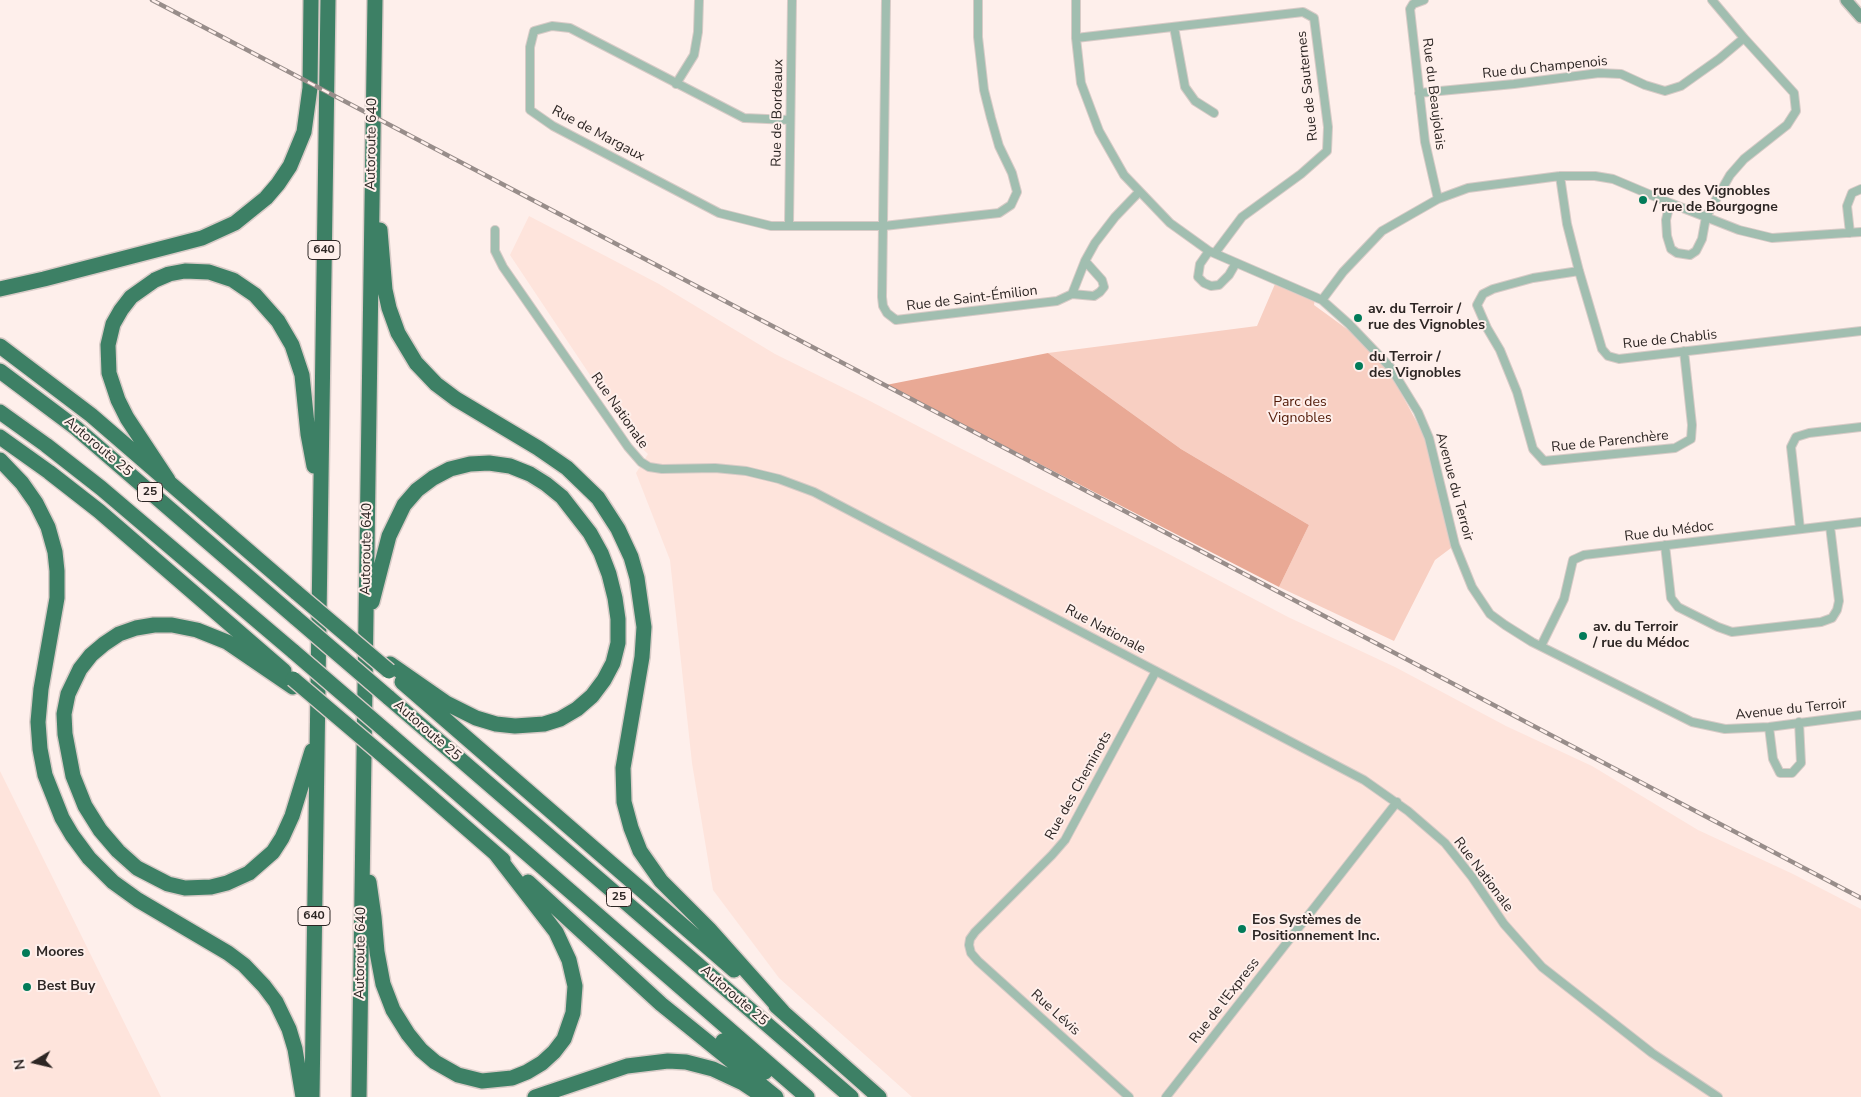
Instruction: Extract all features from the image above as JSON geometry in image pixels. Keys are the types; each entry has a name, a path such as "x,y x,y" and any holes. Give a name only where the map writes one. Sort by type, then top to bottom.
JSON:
{"highway":[{"path":"0,289 192,242 226,228 259,205 272,192 284,175 295,156 304,132 310,88 311,0"},
{"name":"640","path":"312,1097 328,0"},
{"name":"Autoroute 640","path":"359,1097 374,0"},
{"path":"373,133 385,290 394,324 411,356 429,378 450,396 538,448 576,475 609,514 631,556 640,590 644,637 640,672 625,748 622,786 626,811 636,843 649,865 668,889 708,929 783,1012"},
{"path":"168,480 127,418 118,400 109,373 109,339 113,324 125,304 148,284 162,276 177,272 209,272 233,280 255,295 278,322 292,345 299,364 304,387 308,434 320,501"},
{"path":"0,346 76,402 297,592 390,668 879,1097"},
{"name":"Autoroute 25","path":"0,371 76,428 851,1097"},
{"name":"Autoroute 25","path":"0,412 102,488 387,732 807,1097"},
{"path":"0,437 99,511 293,683 386,758 650,988 800,1097"},
{"path":"0,460 27,489 48,527 55,552 57,598 41,689 38,722 40,749 45,774 58,810 77,843 113,882 138,900 228,953 252,972 264,986 281,1011 289,1029 297,1059 303,1097"},
{"path":"366,623 389,536 398,515 410,497 424,484 450,469 470,464 489,463 510,466 530,474 562,497 596,542 606,563 615,598 618,620 618,643 613,663 599,688 568,715 552,722 535,725 515,726 491,722 467,714 446,703 390,668"},
{"path":"293,683 236,648 197,630 180,626 154,625 136,628 119,634 104,644 85,662 72,685 66,705 64,724 66,750 73,776 83,801 95,822 112,844 130,862 145,873 160,881 176,886 202,888 219,886 249,873 268,858 278,845 295,808 317,735"},
{"path":"362,833 380,973 393,1010 414,1042 435,1062 458,1075 482,1081 512,1078 542,1064 564,1039 571,1022 575,1004 575,986 572,969 561,941 551,923 495,854"},
{"path":"571,921 661,1004 776,1097"},
{"path":"535,1097 616,1069 638,1064 668,1061 686,1062 713,1069 743,1083 764,1097"}],"street":[{"path":"676,84 694,55 698,32 699,0"},
{"name":"Rue de Bordeaux","path":"789,226 792,0"},
{"name":"Rue de Saint-Émilion","path":"886,0 883,306 887,313 896,320 1057,301 1072,294"},
{"name":"Rue de Margaux","path":"790,120 744,118 570,28 552,26 534,31 530,47 530,110 541,118 719,213 771,226 884,226 999,212 1012,206 1017,192 1012,173 1000,146 984,90 978,38 978,0"},
{"name":"Avenue du Terroir","path":"1076,0 1076,38 1081,82 1099,131 1124,175 1170,223 1212,252 1322,300 1349,324 1391,368 1418,412 1432,445 1455,545 1472,587 1490,614 1504,625 1541,646 1692,722 1725,729 1769,727 1861,715"},
{"name":"Rue du Beaujolais","path":"1424,0 1414,4 1410,9 1425,142 1438,199"},
{"path":"1670,203 1666,220 1667,236 1671,249 1677,253 1690,255 1696,252 1702,239 1706,217 1730,175 1744,159 1787,124 1796,111 1794,94 1712,0"},
{"path":"1846,0 1861,17"},
{"name":"Rue de Sauternes","path":"1076,38 1304,12 1314,18 1328,127 1327,151 1301,174 1242,217 1212,252"},
{"path":"1174,27 1185,87 1195,102 1214,112"},
{"name":"Rue du Champenois","path":"1420,93 1599,73 1621,74 1645,85 1665,91 1681,86 1719,59 1744,38"},
{"path":"1322,300 1343,272 1382,231 1438,199 1468,188 1560,176 1595,176 1614,179 1739,230 1772,238 1861,232"},
{"name":"Rue de Chablis","path":"1560,176 1567,224 1579,271 1602,349 1608,356 1619,359 1861,331"},
{"path":"1850,234 1847,206 1852,193 1861,189"},
{"path":"1085,261 1102,280 1104,287 1094,296 1072,294 1085,261 1095,243 1110,223 1139,192"},
{"name":"Rue Nationale","path":"495,230 495,251 503,267 637,459 662,470 715,468 736,470 769,476 804,488 1364,780 1397,802 1445,843 1472,876 1504,924 1542,967 1652,1053 1718,1097"},
{"path":"1212,252 1200,264 1198,277 1204,283 1211,286 1219,285 1229,275 1236,263"},
{"name":"Rue de Parenchère","path":"1579,271 1533,278 1493,289 1483,294 1477,304 1518,392 1533,448 1544,461 1675,448 1691,439 1692,425 1684,351"},
{"path":"1800,529 1791,448 1796,437 1809,433 1861,427"},
{"name":"Rue du Médoc","path":"1541,646 1564,600 1573,560 1584,555 1861,522"},
{"path":"1665,545 1671,598 1678,607 1718,627 1732,632 1821,622 1832,618 1837,610 1839,601 1830,526"},
{"name":"Rue des Cheminots","path":"969,945 970,939 975,932 1065,840 1156,671"},
{"path":"1769,727 1773,759 1780,773 1792,773 1802,763 1799,722"},
{"name":"Rue de l'Express","path":"1166,1097 1397,802"},
{"name":"Rue Lévis","path":"969,945 971,953 978,961 1130,1097"}],"shaded area":[{"path":"529,216 659,284 775,354 1163,551 1288,617 1395,667 1506,726 1592,766 1698,830 1793,874 1861,909 1861,1097 912,1097 779,978 713,890 692,763 670,560 636,473 648,454 634,441 510,255"},
{"path":"1048,353 1181,449 1309,525 1279,587 886,385"},
{"path":"0,771 161,1097 0,1097"}],"green space":[{"name":"Parc des Vignobles","path":"1275,284 1315,298 1314,305 1373,348 1400,391 1427,441 1455,545 1435,560 1394,641 1279,587 1309,525 1181,449 1048,353 1257,326"}],"railway":[{"path":"152,0 1861,898"}],"place":[{"name":"rue des Vignobles / rue de Bourgogne","path":"1643,200"},
{"name":"av. du Terroir / rue des Vignobles","path":"1358,318"},
{"name":"du Terroir / des Vignobles","path":"1359,366"},
{"name":"av. du Terroir / rue du Médoc","path":"1583,636"},
{"name":"Eos Systèmes de Positionnement Inc.","path":"1242,929"},
{"name":"Moores","path":"26,953"},
{"name":"Best Buy","path":"27,987"}]}
